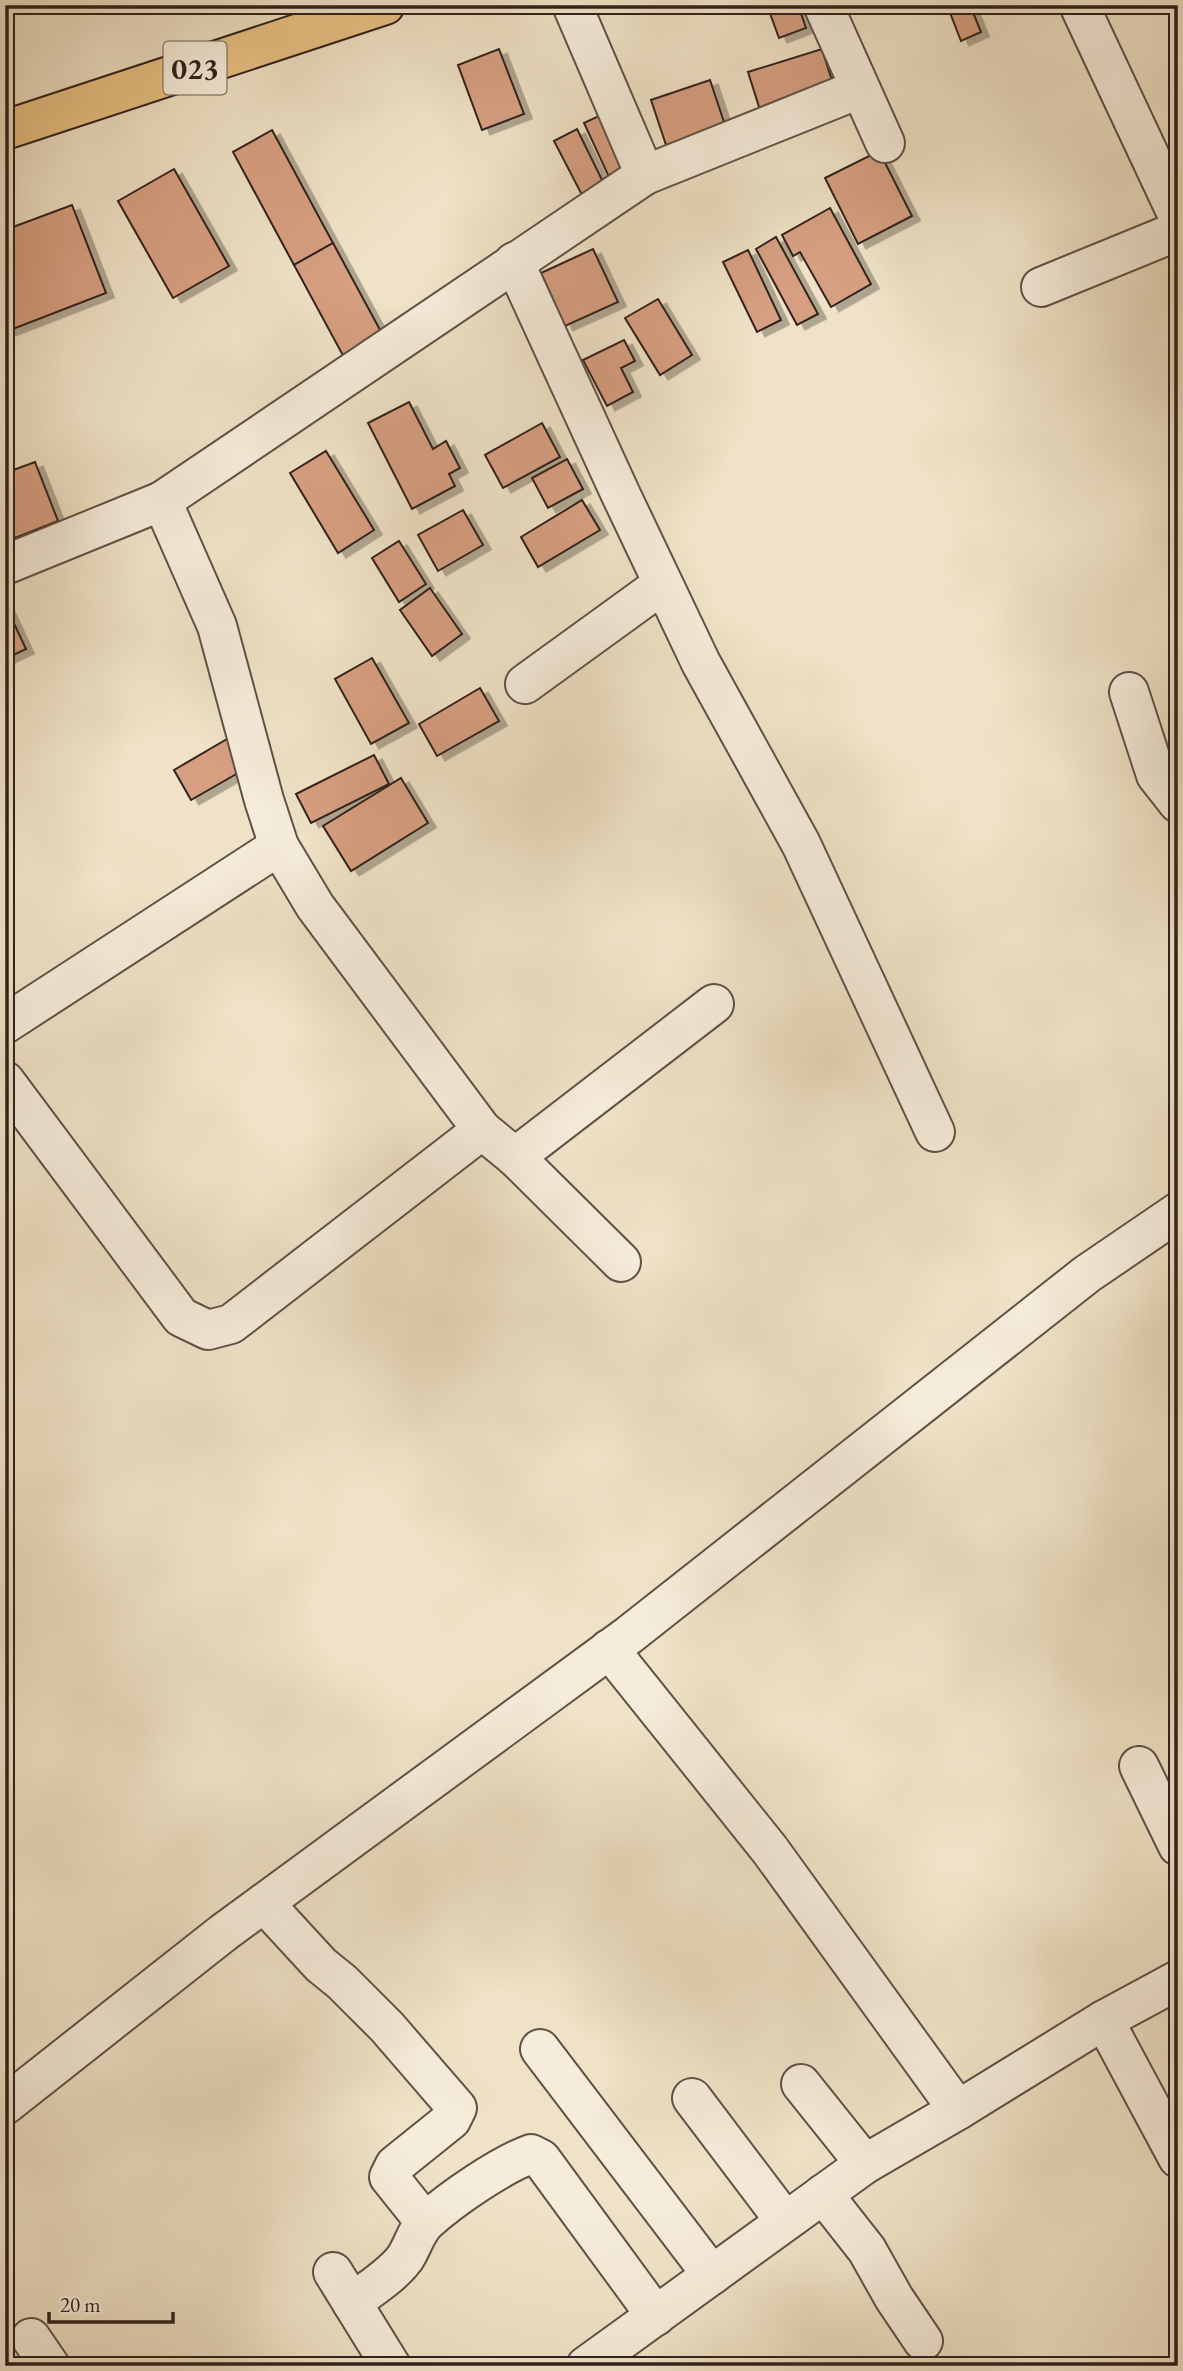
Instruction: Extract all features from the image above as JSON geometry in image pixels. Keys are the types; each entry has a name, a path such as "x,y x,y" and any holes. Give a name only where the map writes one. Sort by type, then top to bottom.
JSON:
{"main road":[{"name":"023","path":"5,130 385,5"}],"street":[{"path":"572,5 645,174"},
{"path":"823,5 885,143"},
{"path":"1079,5 1178,216"},
{"path":"5,565 162,501 645,174 859,89"},
{"path":"1041,287 1178,231"},
{"path":"514,262 701,663 802,844 935,1132"},
{"path":"162,501 217,626 279,846 315,906 482,1130 515,1157 621,1262"},
{"path":"525,684 663,584"},
{"path":"1129,692 1156,775 1178,803"},
{"path":"5,1024 279,846"},
{"path":"515,1157 714,1004"},
{"path":"5,1081 181,1317 208,1330 231,1324 482,1130"},
{"path":"5,2105 264,1903 629,1635 1087,1274 1178,1212"},
{"path":"608,1649 770,1850 958,2110"},
{"path":"1139,1766 1178,1846"},
{"path":"264,1903 321,1965 387,2027 457,2108 451,2120 390,2172 389,2177 425,2222"},
{"path":"586,2366 865,2164 1104,2020 1178,1980"},
{"path":"1104,2020 1178,2158"},
{"path":"540,2049 712,2275"},
{"path":"801,2084 865,2164"},
{"path":"692,2098 785,2221"},
{"path":"391,2366 343,2288 398,2266 425,2222 519,2158 536,2155 656,2316"},
{"path":"823,2194 867,2250 894,2298 923,2341"}],"building":[{"path":"767,5 798,5 806,28 779,38"},
{"path":"947,5 970,5 981,32 961,41"},
{"path":"499,49 524,114 482,130 458,65"},
{"path":"822,49 834,87 760,110 748,72"},
{"path":"710,80 725,125 666,145 651,100"},
{"path":"605,113 629,167 609,177 584,123"},
{"path":"577,129 604,184 582,195 554,141"},
{"path":"272,130 333,243 294,265 233,152"},
{"path":"879,151 912,216 858,244 825,178"},
{"path":"174,169 229,266 173,298 118,201"},
{"path":"72,205 106,293 5,332 5,230"},
{"path":"830,208 871,284 831,307 800,252 793,256 782,235"},
{"path":"776,237 818,314 797,325 756,249"},
{"path":"333,243 385,339 346,361 294,265"},
{"path":"593,249 618,302 565,326 541,273"},
{"path":"748,250 781,320 757,332 723,262"},
{"path":"658,299 692,355 660,375 625,318"},
{"path":"624,340 635,361 621,368 633,392 607,406 583,360"},
{"path":"409,402 433,449 446,441 460,468 449,474 455,486 412,509 368,423"},
{"path":"542,423 560,457 503,488 485,455"},
{"path":"326,451 374,530 338,553 290,473"},
{"path":"567,459 583,489 548,508 532,478"},
{"path":"35,462 58,521 15,538 5,513 5,473"},
{"path":"582,500 600,530 538,567 521,537"},
{"path":"463,510 483,545 438,571 418,535"},
{"path":"399,541 426,584 399,602 372,558"},
{"path":"430,588 462,634 432,656 400,610"},
{"path":"5,604 26,649 5,659"},
{"path":"372,658 409,723 371,744 335,679"},
{"path":"480,688 499,721 437,756 419,724"},
{"path":"227,739 245,769 191,800 174,770"},
{"path":"374,755 389,784 311,823 296,794"},
{"path":"401,778 428,823 351,871 323,826"}]}
